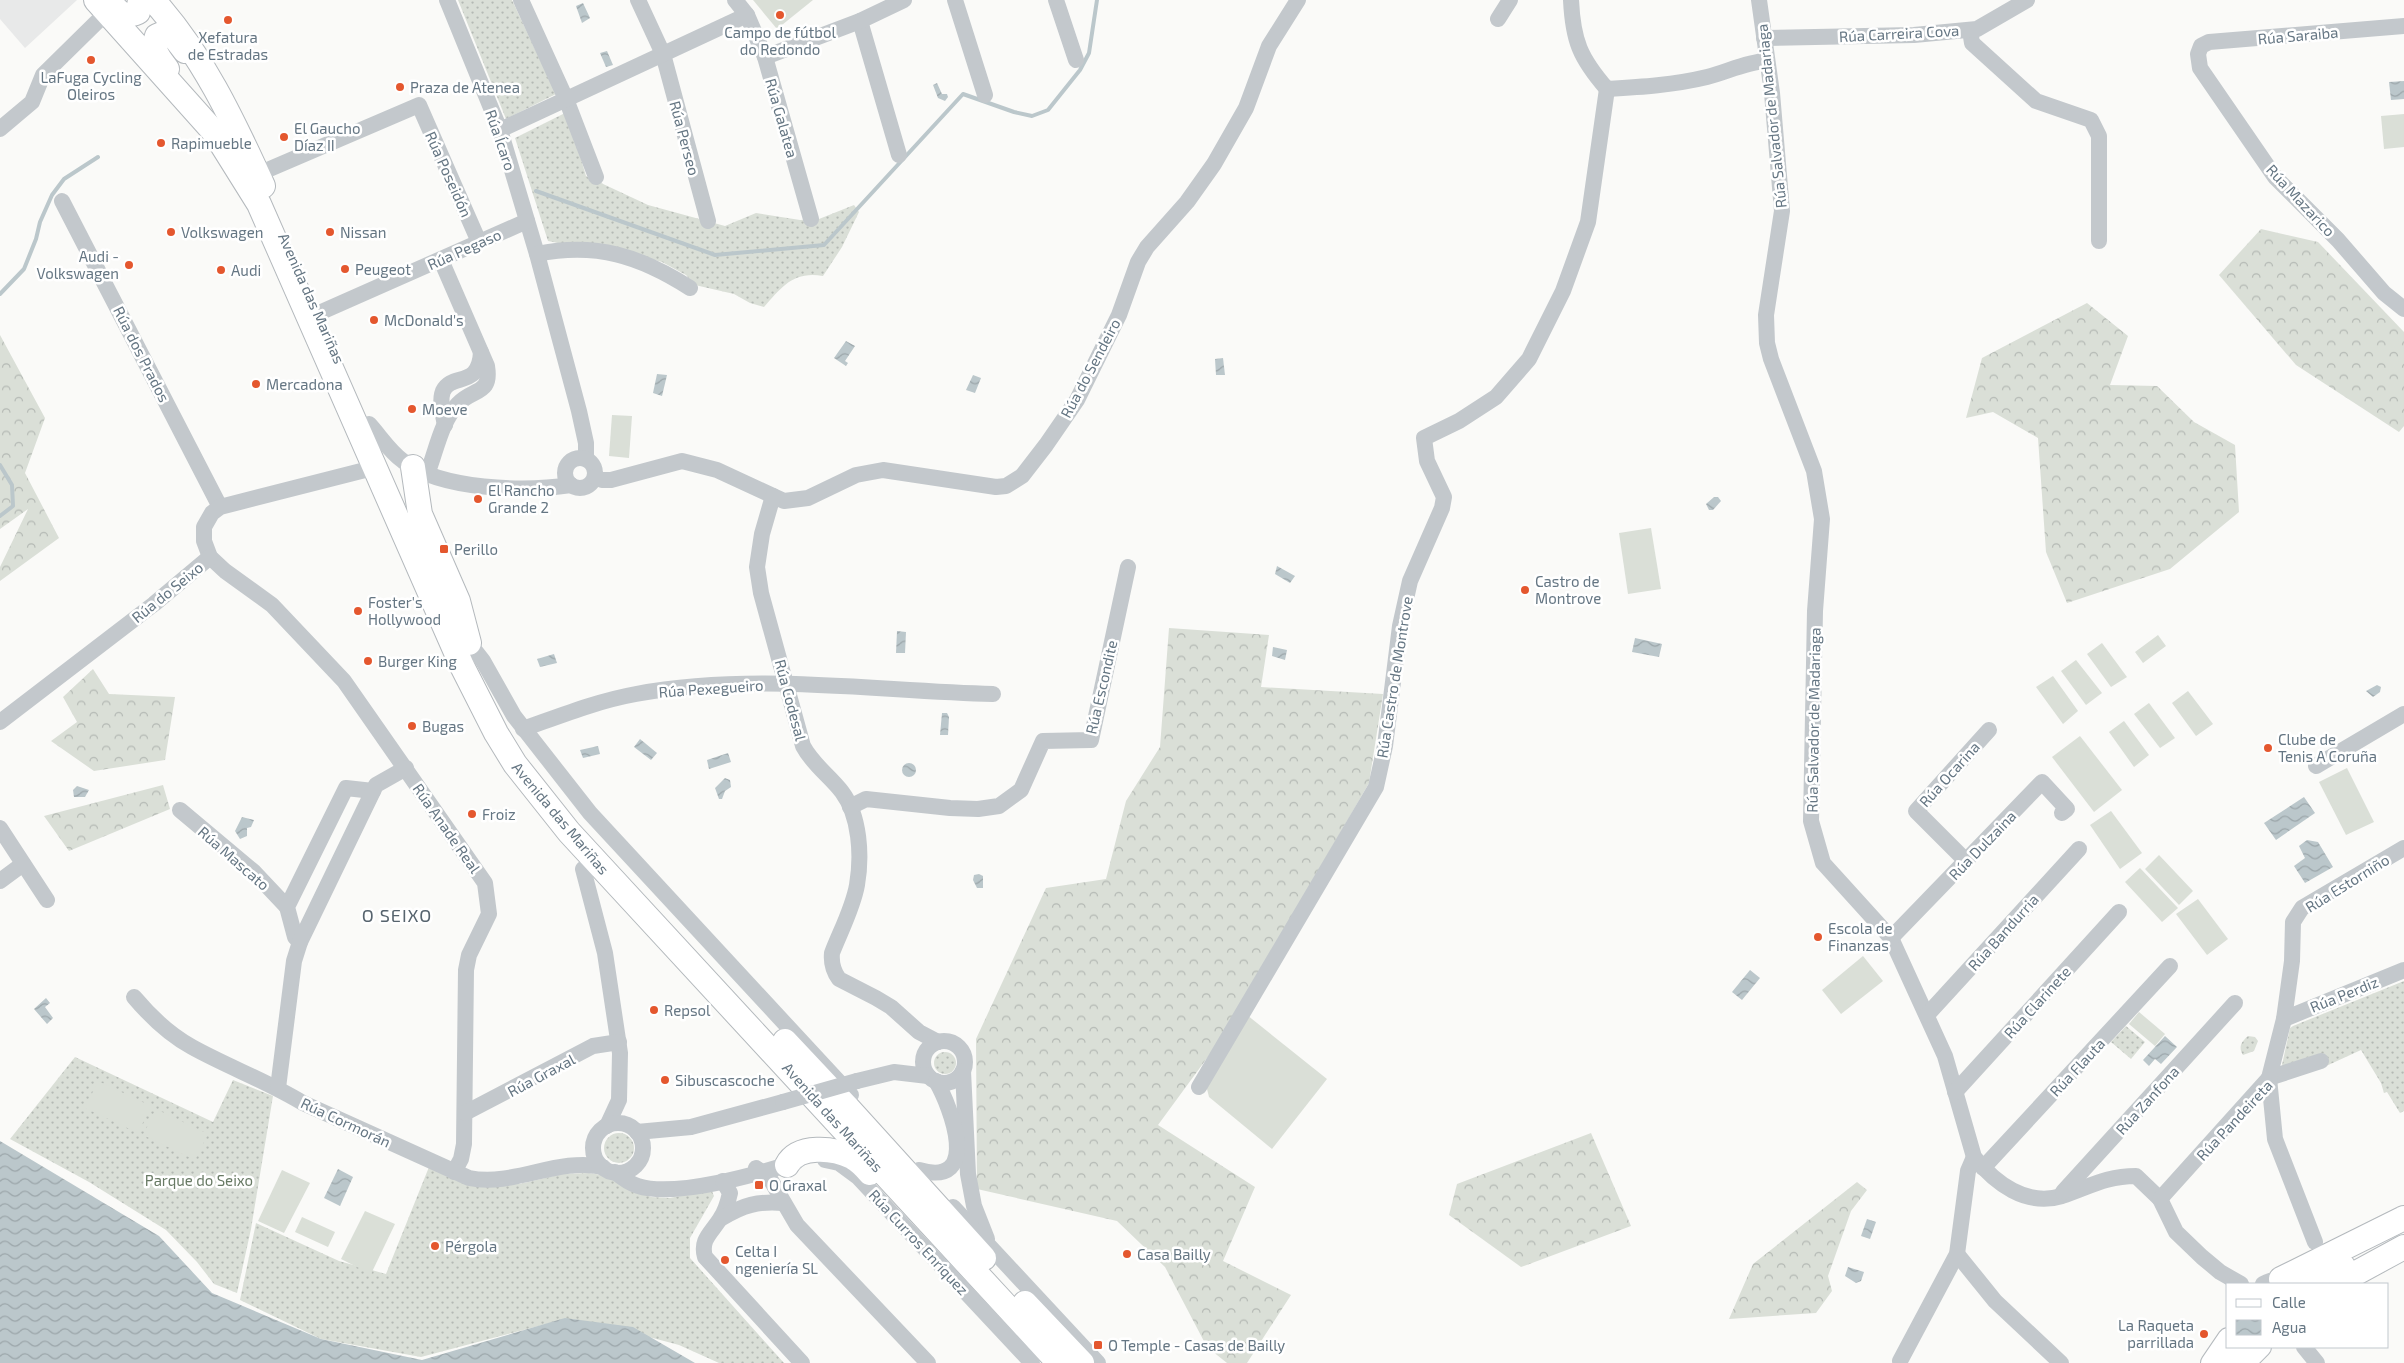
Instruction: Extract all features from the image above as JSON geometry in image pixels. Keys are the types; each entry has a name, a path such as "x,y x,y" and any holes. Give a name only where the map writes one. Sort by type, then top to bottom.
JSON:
{"highway":[{"path":"104,4 121,14 129,16 138,12 140,0"},
{"name":"Avenida das Mariñas","path":"153,0 197,57 238,130 318,313 468,643 498,707 514,735 561,798 1082,1363"},
{"name":"Avenida das Mariñas","path":"104,4 214,132 259,204 462,666 496,733 526,781 569,832 1059,1363"},
{"path":"211,80 175,38 164,33 156,36 154,45 156,54 191,96 214,132"},
{"path":"420,471 417,496 420,514 458,602 468,643"},
{"path":"496,733 502,755 514,776 534,805 573,851 583,869"},
{"path":"787,1165 797,1154 815,1150 840,1153 852,1157 867,1169 954,1260 982,1280"},
{"path":"2275,1283 2404,1218"},
{"path":"2313,1283 2404,1234"},
{"path":"2338,1283 2404,1247"},
{"path":"2232,1363 2243,1348"}],"main road":[{"path":"2211,1363 2226,1341"},
{"path":"2245,1363 2260,1348"}],"street":[{"name":"Rúa Ícaro","path":"447,0 500,130 537,254 579,411 586,443 586,459"},
{"path":"521,0 566,99 596,177"},
{"name":"Rúa Perseo","path":"638,0 662,54 708,221"},
{"path":"735,0 747,15 765,57"},
{"name":"Rúa Galatea","path":"811,219 765,57 860,21 904,0"},
{"path":"954,0 984,95"},
{"path":"1056,0 1076,60"},
{"name":"Rúa do Sendeiro","path":"420,471 472,484 546,488 557,481 568,479 585,488 595,477 602,480 611,480 682,461 718,470 784,501 808,498 856,476 883,470 996,487 1006,486 1022,476 1046,445 1076,400 1119,314 1138,262 1147,247 1187,202 1232,134 1252,95 1269,46 1298,0"},
{"path":"1498,19 1510,0"},
{"path":"1571,0 1572,28 1587,66 1607,89 1661,86 1708,76 1756,61 1766,61"},
{"name":"Rúa Salvador de Madariaga","path":"1759,0 1782,211 1766,315 1767,342 1771,359 1814,471 1822,520 1815,625 1811,821 1823,863 1891,938 1946,1056 1955,1092 1979,1163"},
{"name":"Rúa Carreira Cova","path":"1764,38 1914,35 1977,29 2027,0"},
{"path":"0,129 32,102 43,74 104,4"},
{"path":"500,130 747,15"},
{"path":"860,21 899,155"},
{"name":"Rúa Saraiba","path":"2198,54 2201,46 2209,42 2404,26"},
{"path":"1970,30 1972,43 2036,101 2091,120 2099,136 2099,241"},
{"name":"Rúa Mazarico","path":"2198,54 2200,68 2275,177 2338,240 2384,292 2404,309"},
{"name":"Rúa Castro de Montrove","path":"1199,1087 1376,787 1385,746 1400,626 1410,581 1442,508 1444,498 1427,461 1424,438 1459,421 1496,397 1529,359 1563,291 1588,222 1607,89"},
{"name":"Rúa Poseidón","path":"258,174 418,105 479,242"},
{"name":"Rúa dos Prados","path":"62,201 220,507"},
{"name":"Rúa Pegaso","path":"318,313 527,221"},
{"path":"537,254 575,249 598,250 659,268 690,288"},
{"path":"369,424 402,461 420,471 459,402 480,391 487,384 489,376 487,366 441,260"},
{"path":"586,459 593,464 595,477"},
{"name":"Rúa do Sendeiro","path":"568,479 572,460 586,459"},
{"path":"220,507 374,468"},
{"name":"Rúa Codesal","path":"772,496 762,534 758,567 761,593 801,739 808,755 843,793 850,807 858,835 859,862 857,886 832,953 832,966 839,979 891,1007 925,1036 938,1042"},
{"name":"Rúa do Seixo","path":"0,722 154,604 210,557 204,541 204,527 212,513 220,507"},
{"name":"Rúa Anade Real","path":"210,557 225,571 272,605 323,658 364,707 485,883 488,898 488,914 469,954 466,970 463,1152 454,1172"},
{"name":"Rúa Escondite","path":"850,807 866,799 950,808 978,809 1000,806 1021,790 1043,741 1091,740 1128,567"},
{"path":"468,643 483,661 503,699 523,729 590,813 1098,1363"},
{"name":"Rúa Pexegueiro","path":"523,729 604,701 636,694 732,684 787,684 993,694"},
{"path":"2316,766 2404,714"},
{"name":"Rúa Ocarina","path":"1966,861 1916,811 1989,730"},
{"path":"278,1088 294,960 300,942 376,785 406,768"},
{"name":"Rúa Dulzaina","path":"1891,938 2042,782 2067,809 2062,814"},
{"path":"300,942 295,937 287,907 346,788 374,792"},
{"name":"Rúa Mascato","path":"180,810 254,872 287,907"},
{"path":"0,828 47,900"},
{"name":"Rúa Estorniño","path":"2284,1019 2292,960 2293,922 2302,908 2404,848"},
{"name":"Rúa Bandurria","path":"1927,1015 2079,849"},
{"path":"0,881 23,864"},
{"path":"583,869 605,953 619,1042 620,1088 616,1110 601,1132 594,1150 609,1170 638,1186 663,1189 688,1187 744,1166 759,1168 765,1173 797,1225 926,1362"},
{"name":"Rúa Clarinete","path":"1955,1092 2119,912"},
{"name":"Rúa Flauta","path":"1979,1163 2170,966"},
{"name":"Rúa Perdiz","path":"2284,1019 2404,970"},
{"name":"Rúa Cormorán","path":"134,997 150,1016 191,1047 278,1088 303,1103 454,1172 481,1180 496,1180 512,1179 556,1167 578,1165 609,1170"},
{"name":"Rúa Zanfona","path":"2060,1196 2234,1003"},
{"path":"2284,1019 2269,1078 2275,1139 2315,1242"},
{"name":"Rúa Codesal","path":"911,1025 924,1055"},
{"name":"Rúa Graxal","path":"465,1113 593,1046 619,1042"},
{"path":"601,1132 619,1123 634,1129 691,1127 883,1074 924,1055 938,1042 950,1042 960,1049 965,1060 963,1071 970,1190 986,1237 1005,1262"},
{"path":"919,1170 930,1173 942,1172 952,1166 957,1155 955,1128 951,1114 923,1064 924,1055"},
{"name":"Rúa Pandeireta","path":"2160,1199 2269,1078 2322,1061"},
{"path":"883,1074 908,1072 948,1083 963,1071"},
{"path":"620,1088 634,1129 642,1141 641,1157 647,1180 663,1189"},
{"path":"609,1170 628,1171 641,1157 691,1127"},
{"name":"Rúa Cormorán","path":"556,1167 569,1160 601,1132"},
{"name":"Rúa Curros Enríquez","path":"688,1187 765,1173 815,1158 839,1163 851,1171 1032,1363"},
{"path":"1900,1362 1957,1254 1968,1171 1979,1163 2000,1184 2027,1197 2060,1196 2117,1176 2136,1176 2160,1199 2176,1232 2202,1258 2220,1272 2238,1282 2275,1283"},
{"path":"783,1203 782,1190 787,1165"},
{"path":"723,1181 730,1193 722,1218 704,1240 705,1258 802,1363"},
{"path":"722,1218 748,1204 783,1203"},
{"path":"1957,1254 1995,1301 2061,1363"},
{"path":"2306,1348 2317,1363"}],"shaded area":[{"path":"0,0 77,0 25,48 0,19"}],"green space":[{"path":"458,0 512,0 556,94 506,119"},
{"name":"Campo de fútbol do Redondo","path":"753,0 813,0 777,29"},
{"path":"567,112 586,176 648,205 725,226 756,213 800,220 819,219 854,205 859,212 842,247 823,276 813,275 796,278 783,287 764,307 750,303 734,294 695,285 686,275 662,262 588,243 563,244 548,241 515,138"},
{"path":"2404,114 2404,147 2384,149 2381,116"},
{"path":"2261,229 2318,242 2404,332 2404,426 2399,432 2296,365 2219,275"},
{"path":"2087,303 2128,336 2110,385 2157,386 2194,422 2235,445 2239,512 2170,569 2067,603 2046,552 2038,438 1993,412 1966,418 1982,358"},
{"path":"0,335 45,418 25,473 59,538 0,581 0,567 28,509 0,529"},
{"path":"612,415 632,416 629,458 609,456"},
{"path":"1651,528 1661,589 1628,594 1619,533"},
{"path":"1169,628 1269,635 1261,687 1383,694 1369,783 1221,1039 1158,1125 1255,1187 1223,1261 1291,1295 1247,1363 1227,1363 1207,1347 1165,1267 1117,1221 977,1189 976,1039 1046,888 1106,879 1126,801 1160,747"},
{"path":"2158,635 2166,646 2143,663 2135,652"},
{"path":"2102,643 2127,677 2111,687 2087,654"},
{"path":"2076,660 2102,693 2086,705 2061,671"},
{"path":"93,669 109,694 175,697 165,760 94,771 51,741 77,722 63,697"},
{"path":"2053,676 2078,711 2063,724 2036,687"},
{"path":"2188,691 2213,724 2196,736 2172,703"},
{"path":"2149,703 2175,738 2160,748 2134,714"},
{"path":"2124,721 2149,755 2134,767 2109,732"},
{"path":"2080,736 2122,790 2094,812 2052,757"},
{"path":"2347,768 2374,822 2346,835 2319,782"},
{"path":"163,785 170,809 69,851 44,816"},
{"path":"2111,811 2142,853 2120,869 2090,825"},
{"path":"2159,855 2193,891 2179,905 2145,869"},
{"path":"2140,868 2178,908 2162,922 2125,882"},
{"path":"2198,899 2228,939 2207,955 2176,914"},
{"path":"1863,956 1883,981 1841,1014 1822,990"},
{"path":"2404,981 2404,1111 2400,1113 2387,1092 2384,1093 2381,1083 2361,1050 2324,1067 2285,1069 2282,1065 2290,1028"},
{"path":"2139,1012 2165,1034 2155,1046 2129,1024"},
{"path":"1247,1015 1327,1079 1272,1149 1209,1097 1205,1081"},
{"path":"2126,1026 2145,1042 2131,1059 2111,1042"},
{"path":"2248,1036 2255,1037 2258,1041 2254,1051 2243,1055 2241,1045"},
{"path":"945,1052 953,1055 956,1063 953,1071 945,1074 937,1071 934,1063 937,1055"},
{"name":"Parque do Seixo","path":"75,1057 213,1122 233,1080 273,1096 251,1229 237,1293 214,1284 197,1262 166,1230 89,1182 10,1139"},
{"path":"98,1081 151,1106 138,1133 85,1108"},
{"path":"156,1109 208,1134 195,1160 143,1135"},
{"path":"619,1133 629,1138 634,1148 629,1158 619,1163 609,1158 604,1148 609,1138"},
{"path":"1591,1133 1631,1226 1521,1267 1449,1215 1457,1184"},
{"path":"429,1167 520,1184 562,1174 589,1173 602,1175 651,1197 670,1198 711,1189 714,1196 690,1238 690,1258 784,1363 719,1363 679,1345 604,1325 554,1322 421,1357 321,1339 240,1300 256,1223 339,1261 386,1274"},
{"path":"282,1170 310,1183 284,1233 258,1221"},
{"path":"1857,1182 1867,1190 1851,1211 1828,1276 1832,1291 1816,1313 1729,1319 1753,1264"},
{"path":"365,1211 395,1224 371,1274 341,1259"},
{"path":"302,1217 335,1232 328,1247 295,1232"}],"water":[{"path":"583,3 590,18 582,23 576,6"},
{"path":"607,51 613,65 606,67 600,53"},
{"path":"2404,81 2404,99 2391,100 2389,82"},
{"path":"937,83 942,94 947,94 948,97 945,101 938,98 933,85"},
{"path":"846,341 855,346 845,361 848,363 846,366 834,358"},
{"path":"1223,358 1225,375 1216,375 1215,359"},
{"path":"657,374 667,375 662,396 653,393"},
{"path":"973,375 981,378 975,393 966,390"},
{"path":"1714,497 1718,497 1721,501 1713,510 1709,510 1706,504"},
{"path":"1277,566 1295,576 1290,583 1275,574"},
{"path":"897,631 906,632 905,653 896,653"},
{"path":"1635,638 1662,644 1659,657 1632,652"},
{"path":"1273,647 1287,650 1285,660 1272,656"},
{"path":"554,654 557,663 540,667 537,659"},
{"path":"2377,685 2381,687 2380,692 2373,697 2366,691"},
{"path":"942,713 947,713 949,717 948,735 940,735"},
{"path":"640,739 657,753 651,760 634,747"},
{"path":"598,746 600,754 583,758 580,750"},
{"path":"728,753 731,762 709,769 707,760"},
{"path":"909,763 914,765 916,770 914,775 909,777 904,775 902,770 904,765"},
{"path":"725,778 730,780 731,787 725,791 722,799 719,799 715,788"},
{"path":"77,786 89,790 85,797 74,797 73,790"},
{"path":"2304,797 2315,813 2276,840 2264,823"},
{"path":"242,817 254,820 251,827 247,828 247,836 240,839 235,831"},
{"path":"2307,840 2318,842 2333,867 2305,883 2294,866 2305,858 2299,846"},
{"path":"979,874 983,876 983,888 977,888 973,880 974,875"},
{"path":"1750,970 1760,978 1742,1000 1732,992"},
{"path":"46,998 50,1003 45,1007 53,1018 47,1024 34,1009"},
{"path":"2165,1036 2177,1047 2161,1064 2155,1059 2149,1066 2143,1060"},
{"path":"0,1141 159,1236 212,1293 321,1339 422,1360 565,1318 633,1327 695,1363 0,1363"},
{"path":"338,1169 353,1177 340,1206 324,1198"},
{"path":"1867,1219 1876,1222 1870,1239 1861,1236"},
{"path":"1848,1267 1864,1272 1861,1281 1856,1283 1845,1276"}],"waterway":[{"path":"536,191 715,255 824,245 963,94 1014,112 1032,116 1048,110 1080,70 1089,53 1097,0"},
{"path":"0,294 24,269 36,239 40,222 52,195 64,179 98,157"},
{"path":"0,465 12,485 13,506 0,516"}],"place":[{"name":"Campo de fútbol do Redondo","path":"780,15"},
{"name":"Xefatura de Estradas","path":"228,20"},
{"name":"LaFuga Cycling Oleiros","path":"91,60"},
{"name":"Praza de Atenea","path":"400,87"},
{"name":"El Gaucho Díaz II","path":"284,137"},
{"name":"Rapimueble","path":"161,143"},
{"name":"Volkswagen","path":"171,232"},
{"name":"Nissan","path":"330,232"},
{"name":"Audi - Volkswagen","path":"129,265"},
{"name":"Peugeot","path":"345,269"},
{"name":"Audi","path":"221,270"},
{"name":"McDonald's","path":"374,320"},
{"name":"Mercadona","path":"256,384"},
{"name":"Moeve","path":"412,409"},
{"name":"El Rancho Grande 2","path":"478,499"},
{"name":"Perillo","path":"444,549"},
{"name":"Castro de Montrove","path":"1525,590"},
{"name":"Foster's Hollywood","path":"358,611"},
{"name":"Burger King","path":"368,661"},
{"name":"Bugas","path":"412,726"},
{"name":"Clube de Tenis A Coruña","path":"2268,748"},
{"name":"Froiz","path":"472,814"},
{"name":"Escola de Finanzas","path":"1818,937"},
{"name":"Repsol","path":"654,1010"},
{"name":"Sibuscascoche","path":"665,1080"},
{"name":"O Graxal","path":"759,1185"},
{"name":"Pérgola","path":"435,1246"},
{"name":"Casa Bailly","path":"1127,1254"},
{"name":"Celta I ngeniería SL","path":"725,1260"},
{"name":"La Raqueta parrillada","path":"2204,1334"},
{"name":"O Temple - Casas de Bailly","path":"1098,1345"}],"district":[{"name":"O SEIXO","path":"397,915"}]}
